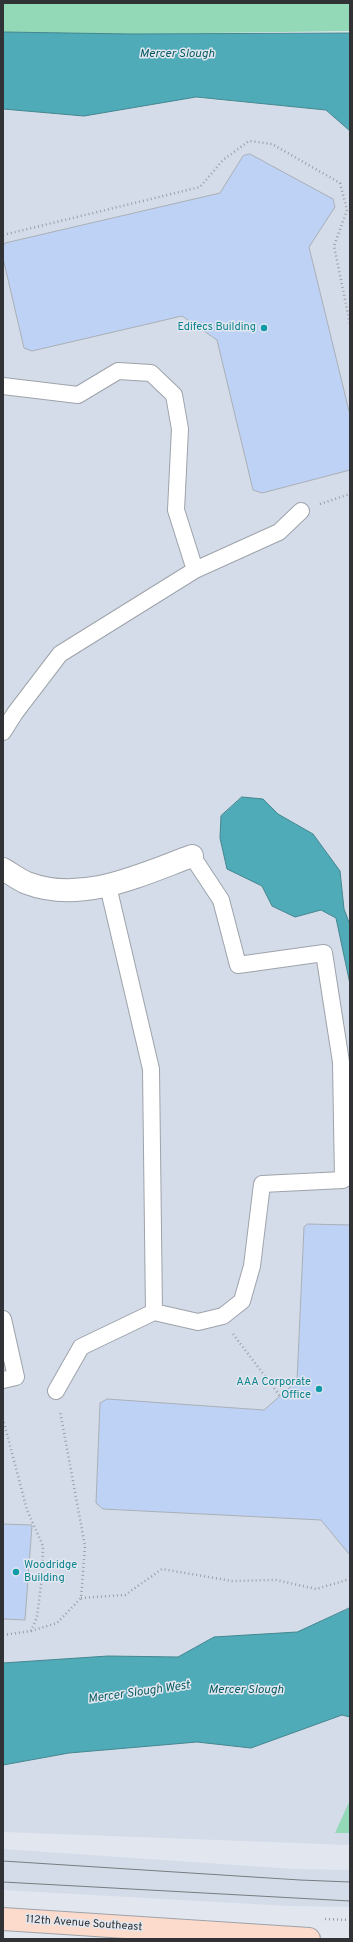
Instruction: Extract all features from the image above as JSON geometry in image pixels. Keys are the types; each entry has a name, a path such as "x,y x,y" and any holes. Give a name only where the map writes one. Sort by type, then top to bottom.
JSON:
{"main road":[{"name":"112th Avenue Southeast","path":"3,1919 309,1939"}],"street":[{"path":"3,869 26,883 64,891 108,886 192,856"}],"lane":[{"path":"3,386 78,395 118,371 150,373 174,395 180,429 176,510 195,570"},
{"path":"3,732 15,713 60,654 195,570 279,532 301,511"},
{"path":"56,1391 81,1347 154,1312 198,1322 223,1316 242,1301 252,1266 262,1184 343,1180 341,1062 324,953 238,965 221,900 192,856"},
{"path":"108,886 151,1070 154,1312"},
{"path":"3,1319 16,1377 3,1380"}],"path":[{"path":"3,235 200,187 223,160 249,141 272,144 340,183 347,210 334,246 350,324"},
{"path":"301,511 350,494"},
{"path":"223,1316 236,1338 280,1396"},
{"path":"3,1635 31,1631 57,1622 81,1598 85,1546 56,1391"},
{"path":"3,1419 27,1510 43,1546 42,1577 36,1617 31,1631"},
{"path":"81,1598 125,1595 162,1569 232,1581 276,1580 316,1590 350,1579"}],"shaded area":[{"path":"3,81 326,110 350,131 350,1845 3,1832"},
{"path":"3,1849 295,1869 350,1870 350,1907 289,1906 3,1890"}],"green space":[{"path":"3,3 350,3 350,31 3,36"},
{"path":"350,1800 350,1833 335,1833"}],"water":[{"name":"Mercer Slough","path":"3,32 130,34 350,33 350,131 326,110 196,97 84,116 3,109"},
{"path":"242,797 263,799 278,814 313,834 340,871 344,909 350,925 350,984 336,918 321,910 295,917 272,906 262,886 227,869 220,838 221,816"},
{"name":"Mercer Slough","path":"350,1608 350,1717 342,1715 251,1748 197,1742 69,1753 3,1765 3,1663 108,1656 178,1657 214,1637 297,1632"}],"building":[{"name":"Edifecs Building","path":"250,154 333,199 335,207 309,247 350,415 350,470 262,493 253,490 217,340 182,316 32,351 24,348 3,258 3,246 5,243 220,193 243,156"},
{"name":"AAA Corporate Office","path":"308,1224 350,1225 350,1555 321,1520 103,1509 96,1503 100,1403 107,1399 264,1410 297,1381 304,1227"},
{"name":"Woodridge Building","path":"3,1524 32,1525 25,1620 3,1619"}],"tram line":[{"path":"3,1861 350,1882"},
{"path":"3,1882 350,1901"}],"place":[{"name":"Edifecs Building","path":"264,328"},
{"name":"AAA Corporate Office","path":"319,1389"},
{"name":"Woodridge Building","path":"16,1572"}],"water label":[{"name":"Mercer Slough West","path":"139,1693"}]}
